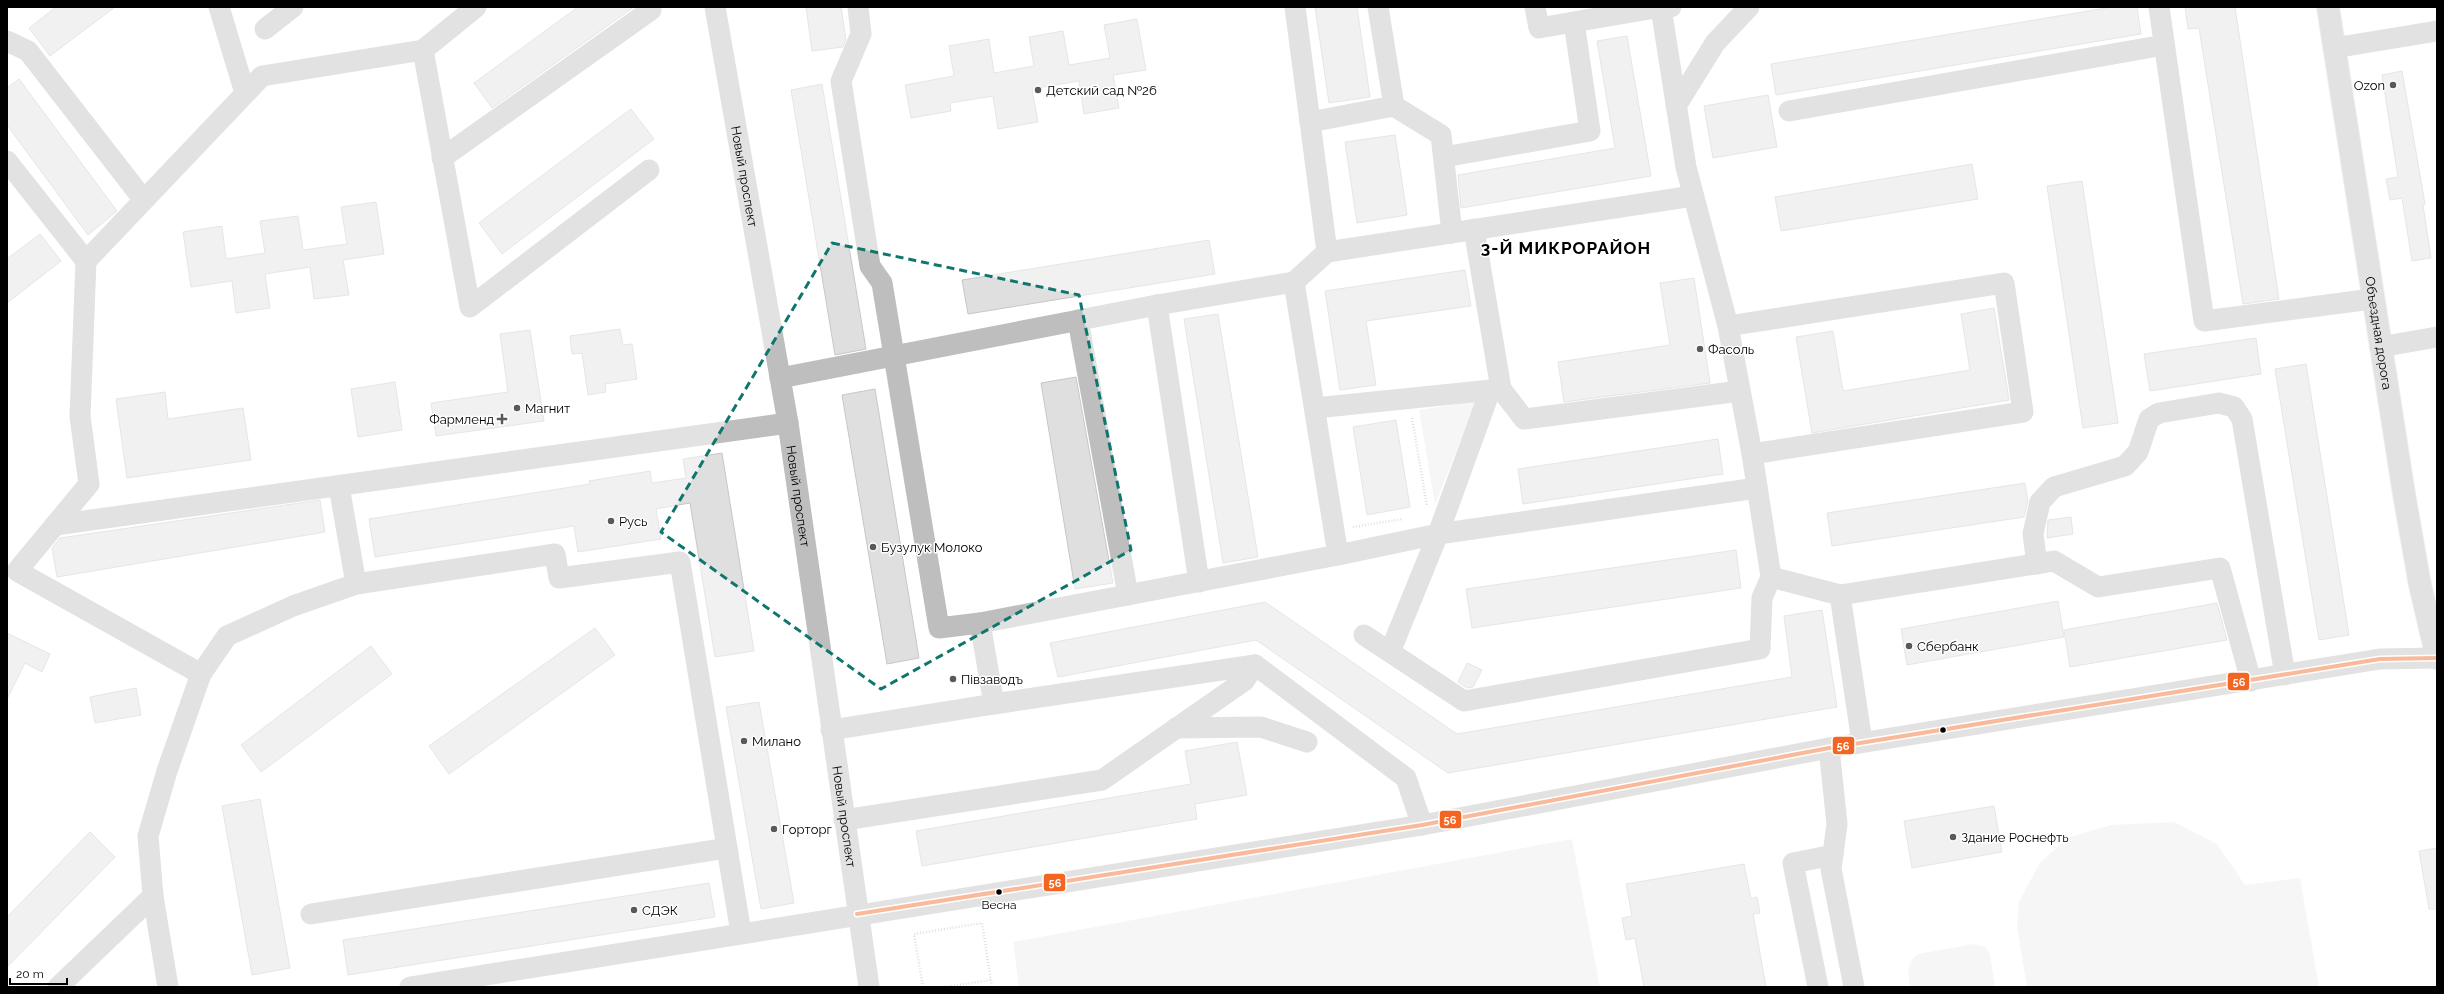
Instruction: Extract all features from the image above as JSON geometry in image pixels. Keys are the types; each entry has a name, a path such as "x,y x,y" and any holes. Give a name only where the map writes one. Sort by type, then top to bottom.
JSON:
{"main road":[{"name":"Объездная дорога","path":"2328,7 2380,347 2420,585 2437,658"}],"street":[{"path":"219,7 245,93"},
{"path":"264,29 293,7"},
{"path":"86,261 121,227 143,199 262,76 423,50 476,7"},
{"name":"Новый проспект","path":"715,7 788,423 868,987"},
{"path":"858,7 861,34 841,81 870,266 882,283 939,628 980,623 1338,556 1438,534 1757,488"},
{"path":"1295,7 1327,252"},
{"path":"1378,7 1394,106"},
{"path":"1364,635 1464,701 1760,649 1762,598 1771,576 1752,454 1728,326 1686,167 1676,106 1664,7 1539,28 1535,7"},
{"path":"1676,106 1715,43 1749,7"},
{"path":"2159,7 2204,321 2372,299"},
{"path":"442,158 651,10"},
{"path":"1444,157 1590,131 1574,22"},
{"path":"2334,48 2437,31"},
{"path":"7,41 28,51 143,199"},
{"path":"1789,111 2164,45"},
{"path":"423,50 470,307 649,170"},
{"path":"1310,122 1394,106 1442,135 1452,233"},
{"path":"7,161 86,261 80,416 89,484 55,525 12,569 201,674"},
{"path":"780,378 1157,305 1294,282 1327,252 1693,196"},
{"path":"1390,652 1496,390 1474,229"},
{"path":"1294,282 1338,556"},
{"path":"1728,326 2004,283 2023,412 1752,454"},
{"path":"1157,305 1199,582"},
{"path":"1078,320 1128,595"},
{"path":"2380,347 2437,338"},
{"path":"1496,390 1524,419 1740,391"},
{"path":"1315,408 1496,390"},
{"path":"2038,564 2033,534 2034,528 2040,502 2054,487 2125,466 2138,452 2149,419 2159,413 2219,403 2234,407 2242,419 2285,675"},
{"path":"55,525 788,423"},
{"path":"339,486 356,584"},
{"path":"168,987 153,896 148,836 167,771 201,674 227,636 293,606 356,584 555,554 560,578 680,562 741,933"},
{"path":"1771,576 1840,596 2054,561 2098,587 2220,568 2251,681"},
{"path":"1840,596 1862,742"},
{"path":"980,623 994,704"},
{"path":"410,987 857,914 1422,825 1862,742 2251,681 2380,659 2437,658"},
{"path":"831,730 994,704 1256,666 1406,778 1422,825"},
{"path":"844,820 1102,780 1244,680 1256,666"},
{"path":"1176,728 1261,728 1307,742"},
{"path":"1829,748 1837,824 1831,869 1854,987"},
{"path":"312,914 727,848"},
{"path":"1818,987 1793,862 1833,854"},
{"path":"58,987 153,896"}],"path":[{"path":"1412,416 1428,515 1446,512"},
{"path":"1352,519 1353,527 1406,519"},
{"path":"923,987 914,934 982,923 992,987"},
{"path":"945,987 991,980"}],"highlighted area":[{"path":"832,243 1079,295 1131,550 881,689 661,532"}],"shaded area":[{"path":"1476,401 1435,505 1419,410"},
{"path":"2174,822 2217,844 2245,885 2300,878 2319,987 2027,987 2017,927 2019,902 2039,864 2067,838 2111,825"},
{"path":"1572,839 1600,987 1019,987 1013,942"},
{"path":"1973,944 1985,947 1990,954 1995,987 1910,987 1908,973 1911,961 1918,954"}],"building":[{"path":"56,7 115,7 50,56 29,28"},
{"path":"578,7 634,7 492,108 474,83"},
{"path":"806,7 841,7 846,40 843,47 812,51"},
{"path":"1315,7 1357,7 1370,97 1329,103"},
{"path":"2112,7 2137,7 2141,34 1776,95 1771,64"},
{"path":"2185,7 2235,7 2279,299 2243,304 2199,28 2188,29"},
{"path":"1137,19 1146,70 1113,75 1119,108 1084,114 1079,81 1032,89 1038,122 998,129 993,96 950,103 951,111 911,118 905,85 954,76 949,46 989,39 994,73 1034,66 1029,37 1063,31 1069,65 1110,58 1104,25"},
{"path":"1627,36 1651,176 1461,208 1458,175 1615,148 1597,41"},
{"path":"2402,71 2425,204 2423,205 2431,258 2412,261 2402,198 2390,200 2386,179 2398,177 2382,75"},
{"path":"19,79 117,211 88,235 7,125 7,88"},
{"path":"822,84 866,349 835,355 791,90"},
{"path":"1768,95 1777,147 1713,158 1704,106"},
{"path":"631,109 654,139 502,254 479,223"},
{"path":"1395,135 1407,215 1357,223 1345,142"},
{"path":"1972,164 1978,199 1781,231 1775,197"},
{"path":"2082,181 2118,423 2083,428 2047,186"},
{"path":"376,202 384,254 343,260 349,295 314,299 310,267 265,274 270,308 236,313 232,281 191,287 183,232 222,226 226,259 265,253 260,221 298,216 303,250 347,244 341,207"},
{"path":"40,234 61,261 7,303 7,259"},
{"path":"1209,240 1215,274 968,314 962,280"},
{"path":"1465,270 1471,306 1366,321 1376,385 1340,390 1325,291"},
{"path":"1694,278 1710,383 1564,402 1558,362 1670,345 1660,283"},
{"path":"1994,308 2009,400 1812,433 1796,337 1833,331 1843,391 1970,370 1961,314"},
{"path":"1218,314 1258,557 1223,563 1184,319"},
{"path":"620,329 623,345 632,344 637,379 605,384 606,392 588,395 582,353 572,354 570,336"},
{"path":"530,330 544,421 436,436 431,403 508,392 500,334"},
{"path":"2256,338 2261,374 2150,391 2144,354"},
{"path":"2306,364 2349,635 2319,640 2275,369"},
{"path":"1076,377 1113,583 1075,589 1041,383"},
{"path":"395,382 402,430 358,437 351,389"},
{"path":"875,389 919,658 887,664 842,395"},
{"path":"165,392 168,419 243,408 251,460 127,478 116,399"},
{"path":"1396,420 1410,507 1367,515 1353,427"},
{"path":"1718,439 1723,474 1523,504 1518,469"},
{"path":"722,453 754,651 715,657 690,503 656,509 661,539 578,552 574,526 375,557 369,519 590,484 589,481 650,471 652,483 686,478 683,459"},
{"path":"2025,483 2028,502 2024,517 1832,546 1827,513"},
{"path":"320,500 325,532 57,577 52,548 60,538"},
{"path":"2071,517 2073,534 2047,538 2048,520"},
{"path":"1736,550 1741,588 1472,628 1466,589"},
{"path":"2058,601 2064,637 1907,665 1901,629"},
{"path":"1265,602 1457,734 1792,677 1784,616 1822,610 1837,707 1448,773 1256,640 1058,677 1050,643"},
{"path":"2217,603 2227,640 2070,667 2064,630"},
{"path":"595,628 615,655 449,774 429,746"},
{"path":"7,633 50,654 42,672 25,663 7,699"},
{"path":"371,646 392,674 261,772 241,745"},
{"path":"1467,663 1482,670 1473,687 1467,688 1458,682"},
{"path":"136,688 141,715 95,723 90,697"},
{"path":"759,702 794,903 761,909 726,707"},
{"path":"1237,742 1247,795 1195,804 1197,819 922,866 916,831 1191,784 1185,751"},
{"path":"260,799 290,968 252,975 222,806"},
{"name":"Здание Роснефть","path":"1994,806 2002,852 1912,868 1904,821"},
{"path":"90,832 115,857 7,967 7,917"},
{"path":"2437,848 2437,909 2429,909 2419,851"},
{"path":"1744,864 1751,899 1757,897 1760,913 1753,914 1766,987 1644,987 1635,938 1626,940 1622,918 1632,916 1626,884"},
{"path":"709,883 715,917 348,975 343,940"}],"transit line":[{"name":"56","path":"857,914 1422,825 1829,748 2380,659 2437,658"}],"place":[{"name":"Ozon","path":"2393,85"},
{"name":"Детский сад №26","path":"1038,90"},
{"name":"Фасоль","path":"1700,349"},
{"name":"Магнит","path":"517,408"},
{"name":"Фармленд","path":"502,419"},
{"name":"Русь","path":"611,521"},
{"name":"Бузулук Молоко","path":"873,547"},
{"name":"Сбербанк","path":"1909,646"},
{"name":"Півзаводъ","path":"953,679"},
{"name":"Милано","path":"744,741"},
{"name":"Горторг","path":"774,829"},
{"name":"Здание Роснефть","path":"1953,837"},
{"name":"Весна","path":"999,892"},
{"name":"СДЭК","path":"634,910"}],"district":[{"name":"3-Й МИКРОРАЙОН","path":"1566,248"}]}
